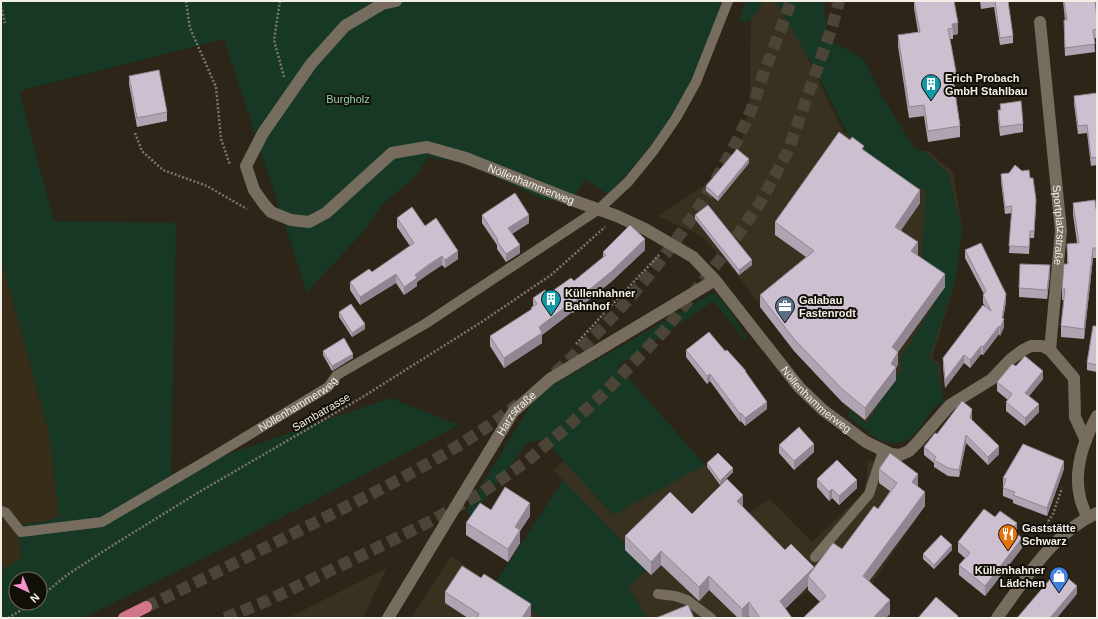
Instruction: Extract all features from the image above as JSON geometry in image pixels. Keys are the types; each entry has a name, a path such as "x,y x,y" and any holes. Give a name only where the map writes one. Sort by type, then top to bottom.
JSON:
{"highway":[{"path":"124,618 146,607"}],"street":[{"path":"246,166 263,133 311,64 346,26 382,4 396,1"},
{"name":"Sportplatzstraße","path":"1040,22 1062,231 1050,350"},
{"name":"Nöllenhammerweg","path":"246,166 254,190 270,212 291,220 309,222 326,213 392,153 427,147 466,158 617,216 645,229 693,257 715,280 799,387 823,410 866,442 890,454 900,455 909,451 950,405 992,379 1011,359 1023,350 1032,346 1042,346 1050,350"},
{"name":"Harzstraße","path":"388,618 513,412 550,379 715,280"},
{"path":"1050,350 1074,378 1075,417 1086,441"},
{"path":"996,618 1047,552 1062,536 1092,515 1080,496 1078,475 1086,441 1097,416"}],"lane":[{"path":"599,210 628,182 654,150 676,118 696,82 728,1"},
{"name":"Nöllenhammerweg","path":"4,512 21,532 102,522 328,387 337,375 426,324 599,210"},
{"path":"815,557 869,494 883,451"},
{"path":"658,594 675,596 687,600 711,618"}],"path":[{"path":"186,1 190,28 216,87 221,139 230,166 246,166"},
{"path":"280,1 274,40 289,94"},
{"path":"1,6 5,23"},
{"path":"135,133 142,150 163,170 207,186 248,209"},
{"name":"Sambatrasse","path":"48,590 67,575 98,554 199,492 361,398 480,323 551,275 602,230"},
{"path":"572,349 670,244"},
{"path":"1047,552 1044,528 1053,514 1062,488"},
{"path":"8,618 20,611"}],"shaded area":[{"path":"764,1 780,1 843,131 875,152 928,151 953,172 962,228 955,281 932,359 940,362 943,398 931,397 871,428 850,410 794,348 730,266 701,236 658,216 703,186 739,154 750,97 751,20"},
{"path":"1,257 49,433 59,516 44,522 17,524 22,558 1,571"},
{"path":"641,393 705,465 745,516 770,499 812,542 865,492 868,460 892,467 878,482 920,514 867,591 894,618 834,618 809,590 769,618 647,618 629,587 648,568 553,470"},
{"path":"451,556 542,618 411,618"},
{"path":"387,568 363,618 288,618"}],"green space":[{"name":"Burgholz","path":"1,1 722,1 706,46 681,103 652,144 609,195 585,179 575,196 546,201 469,164 428,157 417,175 381,206 364,231 307,292 224,39 19,91 54,221 176,223 171,474 390,398 459,425 233,543 83,618 1,618 1,571 21,558 17,524 44,522 59,516 49,433 1,257"},
{"path":"745,1 764,1 751,20 739,22"},
{"path":"775,1 821,1 824,5 827,39 864,59 881,94 914,148 928,154 948,173 962,230 955,282 929,359 937,364 944,402 933,408 922,425 909,439 900,443 890,443 877,439 848,416 850,410 866,424 902,369 900,359 932,308 943,286 922,257 926,191 909,183 853,144 815,69"},
{"path":"713,293 717,294 731,312 747,339 745,340 713,301 618,366 705,465 613,515 546,442 540,440 527,443 472,517 469,515 467,509 530,406 538,396 548,388"},
{"path":"563,480 648,568 629,587 647,618 542,618 494,585"}],"building":[{"path":"914,1 954,1 958,23 952,24 953,28 948,29 956,72 952,73 960,126 928,131 924,105 909,107 898,35 920,32"},
{"path":"995,1 1008,1 1013,36 1000,38"},
{"path":"1064,1 1095,1 1097,29 1093,30 1095,44 1065,48 1064,20 1067,20"},
{"path":"159,70 167,112 137,118 129,76"},
{"path":"1097,93 1097,157 1091,158 1087,125 1078,126 1074,96"},
{"path":"1021,101 1023,124 1000,127 998,110 1001,110 1000,104"},
{"path":"839,132 850,140 852,137 864,146 862,149 920,190 895,227 918,242 911,251 945,274 892,347 898,352 891,364 896,367 865,408 842,389 794,339 760,295 814,251 775,222"},
{"path":"737,149 749,159 718,197 706,186"},
{"path":"1015,165 1022,171 1029,170 1030,178 1033,178 1036,200 1034,231 1030,231 1029,247 1009,246 1012,206 1005,207 1001,174 1009,173"},
{"path":"515,193 529,215 508,228 520,245 506,254 482,215"},
{"path":"1095,200 1097,209 1097,248 1093,248 1084,329 1061,326 1065,289 1062,289 1064,264 1068,264 1067,244 1079,243 1073,203"},
{"path":"708,205 752,260 739,270 695,215"},
{"path":"412,207 425,226 436,218 458,251 445,260 442,256 428,265 415,275 417,278 404,287 396,274 360,297 350,282 369,269 372,272 414,243 397,218"},
{"path":"630,225 645,239 612,271 573,303 572,302 539,327 542,333 504,358 490,336 532,309 531,308 537,304 533,298 545,290 548,294 571,278 574,281 606,255 603,252"},
{"path":"981,243 1006,294 1002,318 1004,319 1000,328 999,326 983,347 981,346 970,360 964,355 945,380 943,358 983,305 991,311 983,295 986,291 965,250"},
{"path":"1020,264 1050,265 1047,290 1019,288"},
{"path":"351,304 365,324 352,333 339,312"},
{"path":"1093,326 1097,326 1097,365 1087,363"},
{"path":"709,332 725,351 727,350 746,371 767,402 745,418 741,413 740,414 710,374 707,376 686,350"},
{"path":"344,338 353,354 332,366 323,351"},
{"path":"1025,356 1043,371 1025,393 1039,404 1025,418 1006,402 1012,394 997,382 1012,364 1016,366"},
{"path":"962,401 972,409 970,418 999,446 988,457 966,435 959,470 948,468 934,460 936,457 924,447 935,433 937,434"},
{"path":"799,427 814,444 794,461 779,445"},
{"path":"1023,444 1064,461 1047,508 1013,495 1015,492 1003,488 1006,479 1003,478"},
{"path":"718,453 733,468 720,481 707,463"},
{"path":"890,453 918,474 912,482 925,492 863,576 890,600 873,618 803,618 826,596 808,576 833,543 842,549 874,506 878,509 897,483 879,469"},
{"path":"837,460 857,480 839,496 832,489 829,492 817,479"},
{"path":"727,479 743,495 737,501 785,550 791,544 814,567 780,601 792,618 760,618 749,602 742,609 709,576 699,587 661,551 651,562 625,536 670,492 692,514"},
{"path":"505,487 530,503 515,527 520,530 508,549 466,523 480,503 491,510"},
{"path":"984,509 995,517 1000,511 1017,523 1012,530 1022,538 985,586 959,565 970,553 958,542"},
{"path":"941,535 952,545 934,565 923,554"},
{"path":"462,566 481,578 484,574 531,604 522,618 477,618 479,614 445,592"},
{"path":"1058,570 1077,586 1050,618 1017,618"},
{"path":"936,597 958,616 957,618 918,618"},
{"path":"688,605 694,618 656,618"}],"tunnel":[{"path":"555,373 611,319 637,289 662,259 707,195 750,113 791,1"},
{"path":"225,618 269,600 346,563 433,520 481,493 526,462 604,393 665,330 725,253 760,203 788,151 832,27 839,1"},
{"path":"146,607 426,465 472,437 518,404"}],"place":[{"name":"Erich Probach GmbH Stahlbau","path":"931,101"},
{"name":"Küllenhahner Bahnhof","path":"551,316"},
{"name":"Galabau Fastenrodt","path":"785,323"},
{"name":"Gaststätte Schwarz","path":"1008,551"},
{"name":"Küllenhahner Lädchen","path":"1059,593"}]}
